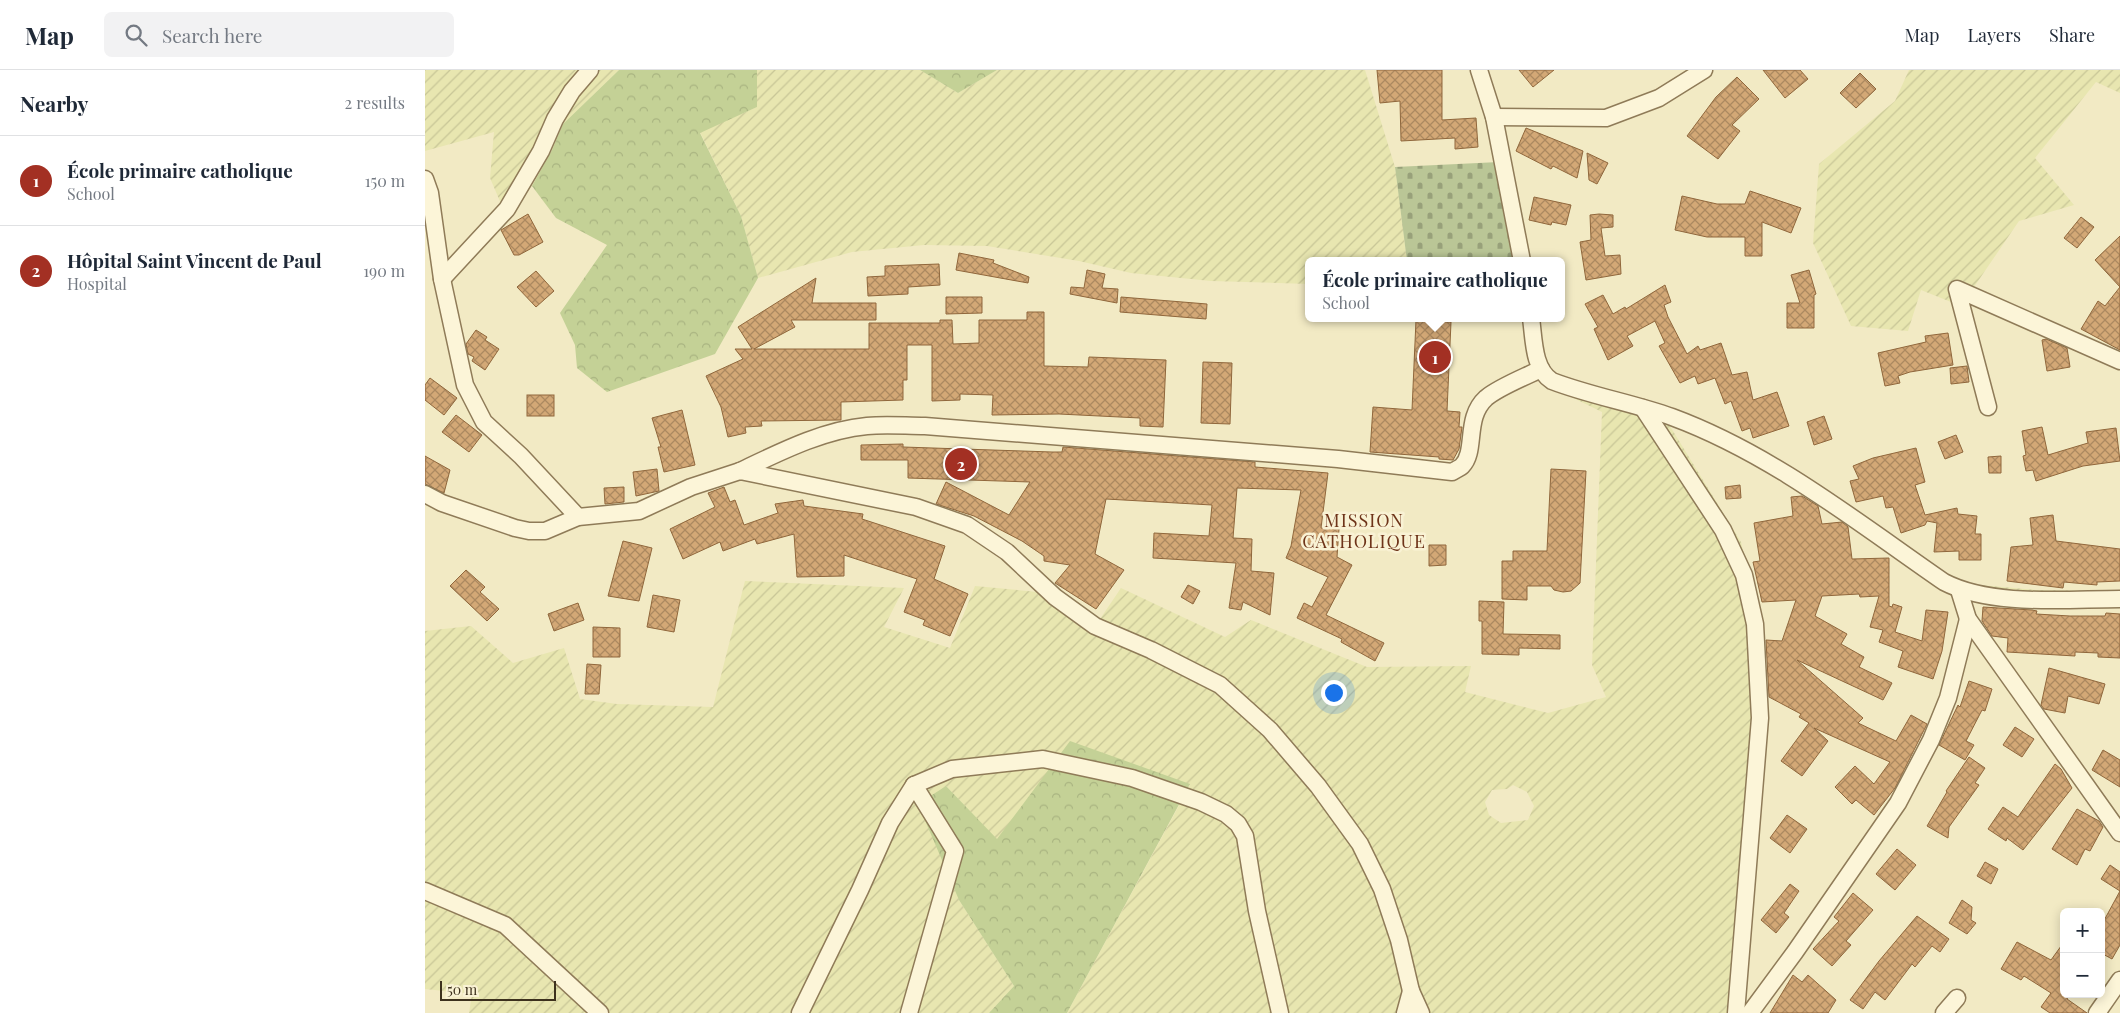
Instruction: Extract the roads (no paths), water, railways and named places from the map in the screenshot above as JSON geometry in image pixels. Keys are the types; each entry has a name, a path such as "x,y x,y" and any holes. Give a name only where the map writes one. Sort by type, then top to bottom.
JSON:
{"street":[{"path":"442,279 507,209 541,151 555,119 572,91 590,70"},
{"path":"1479,70 1494,117 1521,257"},
{"path":"1494,117 1606,118 1659,98 1704,70"},
{"path":"425,179 430,193 442,279 465,385 484,422 521,456 578,517"},
{"path":"1989,406 1957,289 2120,361"},
{"path":"1532,322 1541,369 1552,381 1673,418 1712,435 1783,472 1861,523 1944,582 1959,590 2015,598 2120,599"},
{"path":"425,494 442,503 529,531 545,531 578,517 639,511 691,487 740,471 782,451 829,434 867,426 925,426 1338,459 1452,472 1462,466 1468,454 1471,429 1476,412 1487,398 1541,369"},
{"path":"1643,408 1723,530 1744,576 1755,624 1760,718 1736,1013"},
{"path":"740,471 916,507 967,525 1007,552 1055,597 1095,626 1151,650 1220,684 1270,730 1318,786 1360,844 1382,889 1399,940 1411,991 1421,1013"},
{"path":"1959,590 1968,619 2120,834"},
{"path":"1750,1013 1795,952 1898,803 1931,740 1948,698 1968,619"},
{"path":"800,1013 852,908 890,823 913,785 952,769 1043,759 1132,778 1201,802 1226,814 1238,824 1245,836 1257,911 1280,1013"},
{"path":"909,1013 955,851 913,785"},
{"path":"425,891 505,924 601,1013"},
{"path":"2097,1013 2120,980"},
{"path":"1405,1013 1411,991"},
{"path":"1944,1013 1957,998"}],"place":[{"name":"École primaire catholique","path":"1435,357"},
{"name":"Hôpital Saint Vincent de Paul","path":"961,464"}],"district":[{"name":"MISSION CATHOLIQUE","path":"1364,531"}]}
